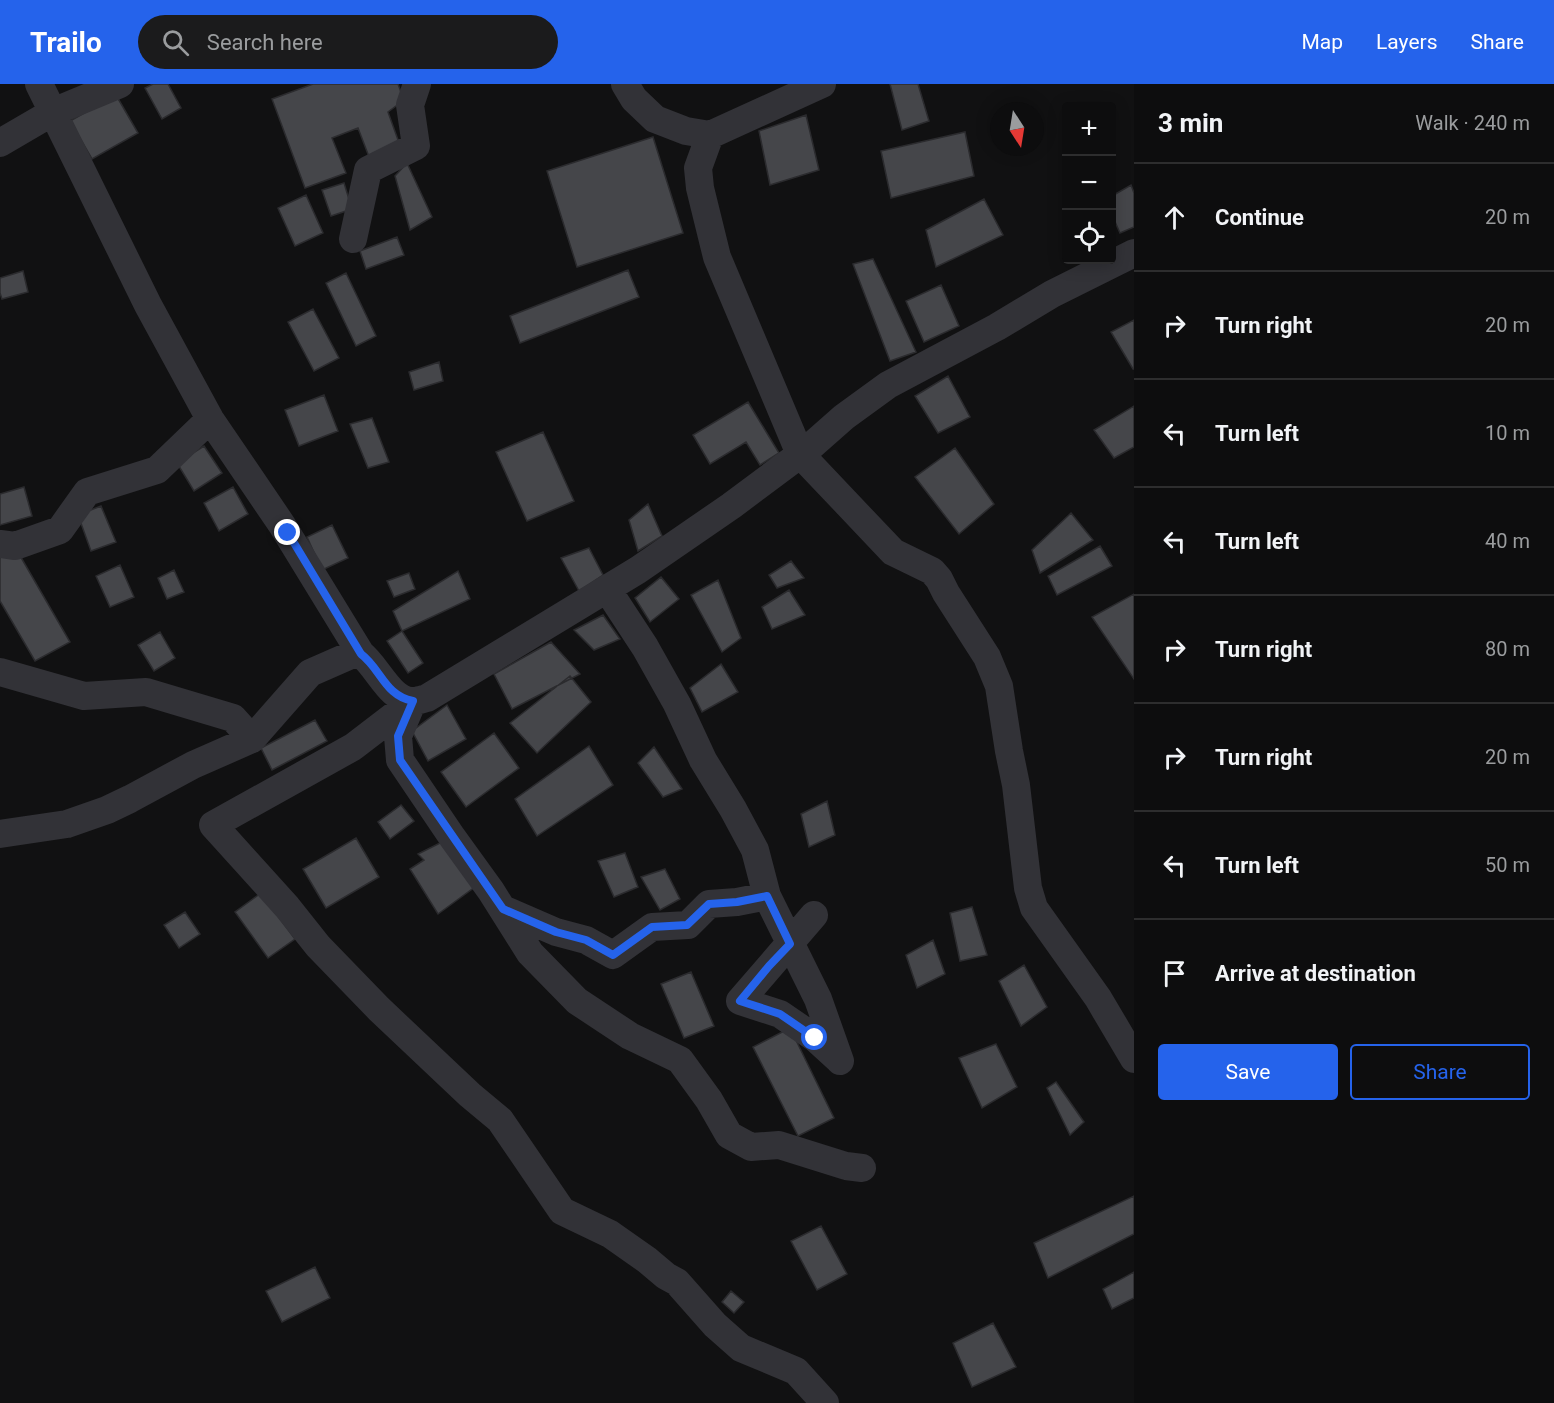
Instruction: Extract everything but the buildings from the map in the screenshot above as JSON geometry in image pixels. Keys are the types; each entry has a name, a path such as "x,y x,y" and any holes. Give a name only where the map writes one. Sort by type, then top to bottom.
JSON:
{"street":[{"path":"39,84 148,305 210,419 282,525 361,654 369,660 385,684 402,699 413,701 428,698 638,570 731,507 888,385 997,327 1052,294 1134,254"},
{"path":"0,143 53,112 120,84"},
{"path":"353,239 368,170 416,146 410,105 417,84"},
{"path":"625,84 634,99 655,119 686,131 710,135 822,84"},
{"path":"710,135 698,168 700,188 717,257 800,454 893,552 932,571 987,657 999,686 1008,751 1016,785 1028,888 1034,908 1098,998 1134,1059"},
{"path":"0,544 15,546 60,530 87,492 157,470 210,419"},
{"path":"608,589 645,647 677,704 703,760 755,850 767,896 790,944 814,915"},
{"path":"0,834 67,824 107,810 193,765 252,739 310,673 351,655 361,654"},
{"path":"0,672 84,696 146,692 233,718 252,739"},
{"path":"413,701 398,736 400,760 503,909 530,953 576,1001 630,1036 680,1060 709,1100 729,1135 751,1147 779,1145 846,1166 862,1168"},
{"path":"413,701 353,747 213,825 280,899 318,946 379,1009 470,1095 500,1120 561,1211 610,1234 647,1260 677,1282 715,1325 741,1348 796,1371 825,1403"},
{"path":"503,909 556,932 586,940 613,955 652,927 687,925 709,904 737,902 767,896"}],"route":[{"path":"288,533 361,654 369,660 385,684 402,699 413,701 398,736 400,760 503,909 556,932 586,940 613,955 652,927 687,925 709,904 737,902 767,896 790,944 740,1001 780,1014 815,1038"}]}
